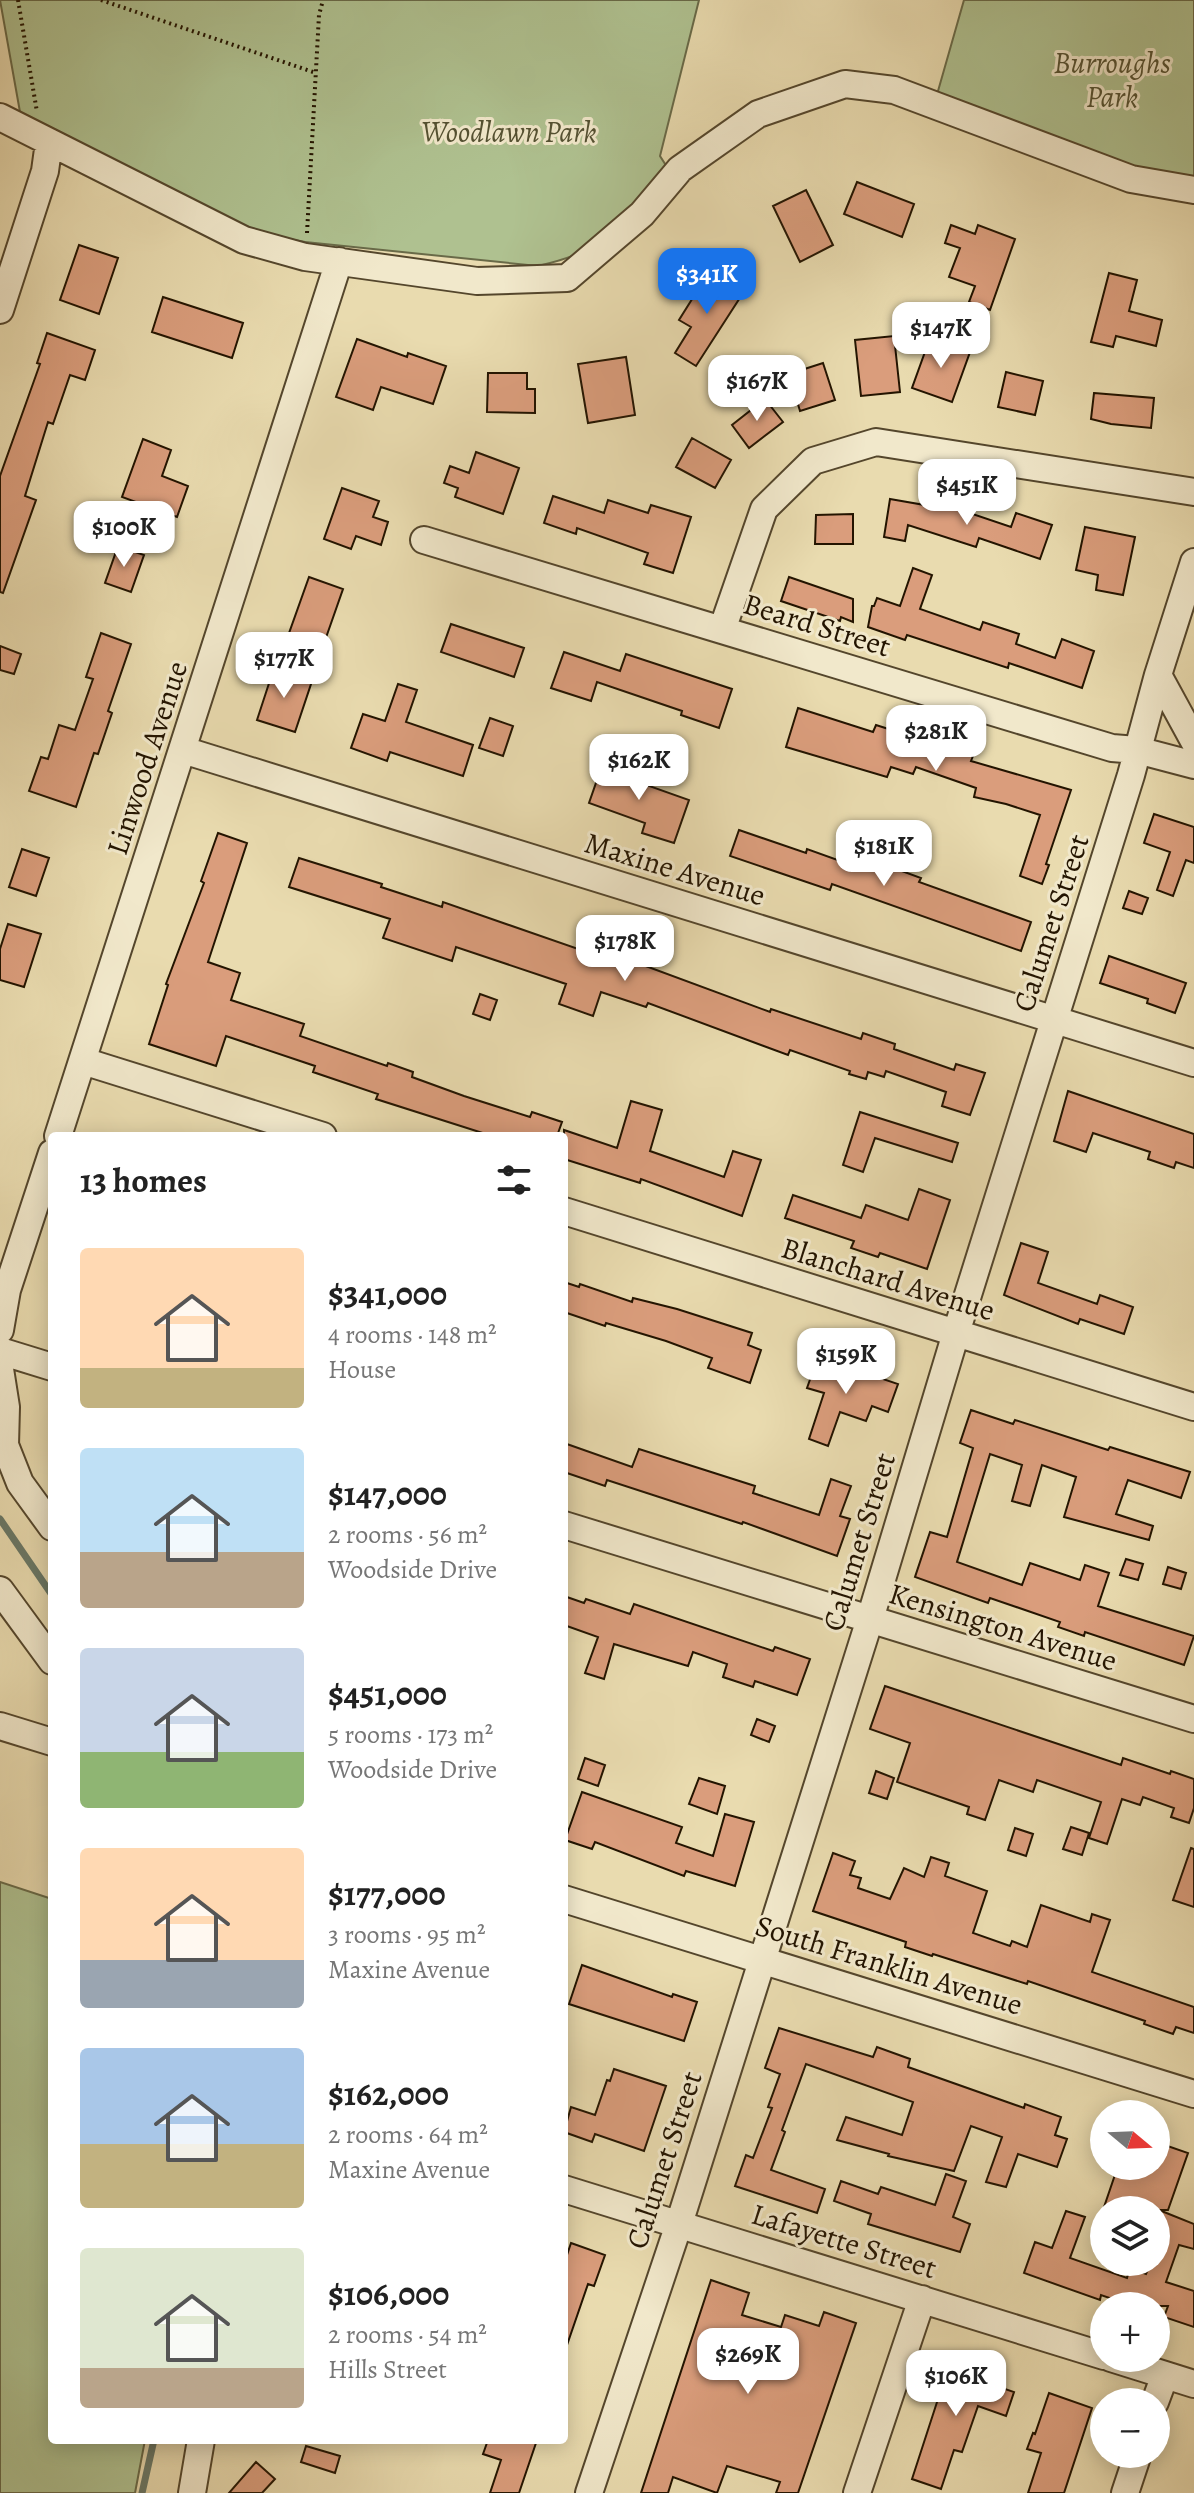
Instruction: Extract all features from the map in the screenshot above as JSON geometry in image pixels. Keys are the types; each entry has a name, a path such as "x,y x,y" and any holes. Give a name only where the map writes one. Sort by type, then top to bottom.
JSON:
{"street":[{"path":"0,117 244,240 305,257 477,281 567,278 642,214 680,169 758,114 845,84 894,90 1131,179 1194,190"},
{"path":"0,310 45,171 49,142"},
{"name":"Linwood Avenue","path":"59,1132 339,261"},
{"path":"722,630 764,509 813,461 876,442 1194,492"},
{"name":"Beard Street","path":"424,540 1112,748 1137,750 1194,765"},
{"name":"Calumet Street","path":"589,2493 679,2224 870,1619 1194,562"},
{"path":"1158,675 1194,741"},
{"name":"Maxine Avenue","path":"183,750 1194,1063"},
{"path":"83,1061 310,1132"},
{"path":"0,1330 7,1290 48,1165"},
{"name":"Blanchard Avenue","path":"568,1212 1194,1407"},
{"path":"0,1351 48,1366"},
{"path":"0,1369 6,1407 5,1445 20,1483 48,1522"},
{"name":"Kensington Avenue","path":"568,1526 1194,1719"},
{"path":"0,1590 48,1656"},
{"path":"0,1726 48,1741"},
{"name":"South Franklin Avenue","path":"568,1900 1194,2094"},
{"name":"Lafayette Street","path":"568,2190 1090,2352"},
{"path":"857,2493 922,2299"},
{"path":"1155,2372 1194,2384"},
{"path":"1160,2388 1165,2375"},
{"path":"192,2493 200,2444"},
{"path":"1125,2493 1133,2468"}],"path":[{"path":"18,0 38,110 35,117"},
{"path":"101,0 316,73"},
{"path":"306,240 310,142 319,15 323,0"}],"green space":[{"name":"Woodlawn Park","path":"0,0 699,0 660,156 667,167 630,212 596,243 575,255 538,266 305,242 267,235 237,222 20,112"},
{"name":"Burroughs Park","path":"964,0 1194,0 1194,183 1163,179 936,98"},
{"path":"0,1882 48,1898 48,2444 144,2444 135,2493 0,2493"}],"building":[{"path":"857,182 914,204 902,237 844,214"},
{"path":"806,190 833,245 800,262 773,206"},
{"path":"951,225 975,234 978,225 1015,239 990,310 969,302 975,286 949,277 960,248 945,243"},
{"path":"79,245 118,258 99,314 60,300"},
{"path":"709,272 743,293 696,366 675,353 691,327 679,320"},
{"path":"1109,273 1137,280 1129,311 1162,320 1156,346 1116,336 1113,347 1091,342"},
{"path":"163,297 243,323 232,358 152,332"},
{"path":"47,333 95,350 85,380 70,375 53,424 48,422 25,496 36,500 3,593 0,592 0,476 40,364 37,363"},
{"path":"894,336 900,392 861,396 855,340"},
{"path":"930,338 970,352 952,402 912,388"},
{"path":"357,339 407,357 408,353 446,366 433,404 381,387 373,410 336,397"},
{"path":"626,357 635,415 588,423 578,364"},
{"path":"823,363 835,400 800,411 789,374"},
{"path":"1006,372 1043,381 1035,415 998,407"},
{"path":"488,373 527,373 527,389 535,389 535,413 487,412"},
{"path":"1094,393 1154,398 1151,428 1091,419"},
{"path":"765,399 783,422 749,448 732,425"},
{"path":"692,438 731,460 715,488 676,467"},
{"path":"143,439 171,450 162,476 188,486 177,517 122,497"},
{"path":"476,452 519,468 503,514 455,497 458,488 444,483 450,466 469,473"},
{"path":"342,488 379,501 373,517 388,522 381,545 356,536 351,549 324,539"},
{"path":"553,496 604,513 608,500 648,513 651,505 691,517 673,573 644,564 648,553 577,528 576,534 544,523"},
{"path":"890,499 942,508 943,504 1011,527 1016,513 1052,525 1040,559 979,538 976,547 908,525 905,541 884,537"},
{"path":"853,514 853,544 815,544 816,515"},
{"path":"1085,527 1135,537 1123,595 1096,590 1098,575 1076,570"},
{"path":"118,546 144,555 131,592 105,583"},
{"path":"913,568 932,575 920,609 980,630 983,622 1019,634 1016,644 1055,658 1062,639 1094,651 1082,688 1009,663 1008,668 907,635 905,640 868,627 872,606 877,598 900,606"},
{"path":"309,577 343,589 322,649 288,636"},
{"path":"789,577 853,599 853,622 841,617 840,621 781,601"},
{"path":"451,624 524,648 514,677 441,652"},
{"path":"101,633 131,644 108,711 112,713 98,754 94,753 76,807 29,791 41,757 48,759 59,725 75,730 93,679 86,677"},
{"path":"0,646 21,654 14,674 0,670"},
{"path":"564,652 620,671 626,654 732,689 719,728 681,715 682,711 597,682 591,701 551,688"},
{"path":"274,668 312,681 295,732 257,720"},
{"path":"398,684 417,690 406,722 473,745 463,776 390,752 387,761 351,748 363,714 385,721"},
{"path":"798,708 873,732 876,725 973,756 971,761 1071,790 1042,884 1020,876 1040,815 974,797 976,788 916,767 913,774 891,767 887,777 786,747"},
{"path":"490,718 513,726 503,756 479,748"},
{"path":"604,760 638,772 635,781 689,800 674,843 642,833 645,823 589,803"},
{"path":"1154,814 1194,827 1194,863 1186,860 1173,896 1157,890 1170,852 1144,843"},
{"path":"739,830 857,867 861,856 921,878 919,882 1031,922 1021,951 832,884 830,890 730,856"},
{"path":"218,833 247,843 208,962 240,973 231,1000 304,1024 300,1036 413,1072 412,1077 464,1096 530,1117 532,1112 562,1122 558,1132 479,1132 376,1099 378,1094 313,1072 315,1066 226,1036 216,1066 149,1044 166,984 204,883 201,881"},
{"path":"22,849 49,858 36,896 9,887"},
{"path":"299,858 442,907 443,902 578,949 579,944 624,958 770,1012 771,1009 861,1039 863,1033 895,1044 894,1049 954,1070 956,1064 985,1073 970,1115 942,1106 946,1092 886,1071 884,1077 868,1072 866,1079 790,1050 788,1055 648,1003 646,1007 601,992 593,1016 559,1004 566,984 456,947 452,961 383,938 390,919 289,887"},
{"path":"1129,891 1148,898 1142,914 1123,908"},
{"path":"8,924 41,934 24,987 0,980 0,949"},
{"path":"1109,956 1186,983 1175,1013 1147,1003 1148,999 1100,983"},
{"path":"480,994 497,1000 490,1020 473,1014"},
{"path":"1068,1091 1194,1134 1194,1168 1176,1162 1174,1168 1148,1159 1150,1152 1093,1133 1086,1152 1054,1141"},
{"path":"631,1101 662,1110 650,1151 724,1177 733,1151 761,1160 742,1216 641,1179 640,1183 568,1160 568,1132 564,1130 617,1148"},
{"path":"860,1112 958,1143 952,1162 875,1138 863,1172 843,1165"},
{"path":"919,1189 950,1200 927,1269 880,1253 878,1257 851,1248 854,1241 785,1218 793,1195 861,1218 866,1205 908,1220"},
{"path":"1021,1243 1048,1252 1038,1283 1097,1304 1100,1295 1133,1307 1124,1334 1080,1319 1078,1324 1004,1295"},
{"path":"568,1283 579,1287 580,1284 632,1302 633,1298 677,1309 752,1333 748,1345 761,1350 750,1383 708,1368 712,1358 606,1323 605,1326 568,1313"},
{"path":"818,1357 898,1384 888,1412 872,1406 866,1421 840,1412 828,1446 809,1439 824,1393 807,1388"},
{"path":"971,1410 1190,1472 1181,1498 1128,1480 1116,1514 1153,1526 1149,1540 1064,1517 1076,1477 1042,1465 1030,1506 1012,1501 1022,1465 990,1454 957,1562 1022,1585 1030,1563 1080,1580 1085,1565 1109,1573 1098,1606 1194,1636 1184,1665 1085,1632 1084,1636 1058,1627 1060,1622 990,1598 988,1603 915,1577 930,1532 947,1537 973,1448 960,1443"},
{"path":"568,1444 632,1467 639,1449 755,1486 753,1493 819,1515 831,1479 851,1486 840,1516 850,1519 837,1556 743,1522 607,1480 605,1486 568,1473"},
{"path":"1126,1559 1143,1564 1138,1580 1120,1575"},
{"path":"1168,1567 1186,1573 1181,1589 1163,1584"},
{"path":"568,1597 584,1603 586,1599 630,1614 634,1604 773,1651 775,1647 810,1659 797,1695 755,1681 753,1687 723,1677 727,1664 693,1652 688,1666 614,1644 604,1679 585,1673 598,1637 568,1626"},
{"path":"885,1686 1121,1765 1123,1758 1194,1779 1194,1808 1189,1823 1171,1817 1174,1808 1143,1797 1140,1805 1122,1799 1107,1844 1089,1838 1101,1802 1037,1780 1033,1792 999,1780 985,1820 967,1814 969,1807 897,1782 910,1743 870,1729"},
{"path":"757,1719 775,1726 769,1742 751,1735"},
{"path":"585,1758 605,1765 598,1786 578,1779"},
{"path":"876,1771 894,1778 887,1799 869,1793"},
{"path":"699,1778 725,1786 717,1814 689,1804"},
{"path":"582,1792 682,1827 676,1843 713,1856 725,1814 754,1822 735,1886 686,1871 684,1876 595,1842 592,1849 568,1841 568,1832"},
{"path":"1071,1827 1089,1833 1082,1855 1063,1849"},
{"path":"1015,1828 1033,1834 1026,1856 1008,1850"},
{"path":"1191,1848 1194,1849 1194,1907 1173,1900"},
{"path":"833,1853 855,1861 850,1875 861,1878 858,1888 890,1899 904,1868 924,1877 931,1857 949,1863 945,1876 987,1891 973,1933 1010,1946 1012,1941 1027,1947 1041,1905 1090,1922 1092,1914 1110,1920 1092,1972 1194,2007 1194,2033 1176,2027 1173,2034 1144,2024 1145,2021 1028,1981 1027,1984 905,1947 906,1942 813,1911"},
{"path":"582,1965 672,1997 673,1994 697,2002 684,2041 569,2004"},
{"path":"779,2028 873,2057 877,2047 910,2059 908,2067 1024,2108 1025,2104 1061,2117 1055,2135 1067,2139 1057,2167 1018,2154 1006,2187 986,2182 1002,2137 971,2126 954,2171 888,2156 837,2140 846,2117 902,2135 913,2102 806,2064 771,2170 825,2189 817,2213 735,2186 746,2155 753,2158 772,2108 768,2107 780,2074 765,2068"},
{"path":"614,2069 666,2086 644,2151 595,2134 592,2142 568,2133 571,2107 595,2115 607,2080 610,2081"},
{"path":"1170,2147 1188,2153 1170,2204 1170,2196 1108,2196 1113,2180 1170,2180"},
{"path":"946,2174 966,2181 953,2217 970,2224 960,2252 868,2224 871,2214 834,2201 841,2181 878,2194 881,2187 935,2205"},
{"path":"1066,2211 1085,2217 1070,2258 1090,2265 1090,2276 1168,2276 1166,2282 1194,2291 1194,2327 1170,2319 1170,2292 1090,2292 1090,2296 1024,2273 1035,2242 1052,2248"},
{"path":"1170,2214 1194,2224 1194,2249 1179,2245 1170,2271"},
{"path":"571,2243 605,2255 594,2286 588,2284 568,2342 568,2252"},
{"path":"711,2280 749,2293 742,2315 781,2327 785,2315 819,2326 824,2312 856,2323 798,2493 776,2493 780,2482 727,2466 717,2493 673,2477 668,2493 641,2493"},
{"path":"952,2356 981,2365 976,2379 1014,2392 1006,2416 978,2406 962,2452 954,2450 941,2489 912,2479"},
{"path":"1049,2393 1090,2407 1064,2493 1028,2493 1041,2453 1027,2449"},
{"path":"487,2444 536,2444 519,2493 490,2493 501,2460 483,2454"},
{"path":"306,2446 340,2456 335,2473 301,2462"},
{"path":"256,2462 275,2479 262,2493 229,2493"}],"waterway":[{"path":"0,1519 48,1589"},
{"path":"142,2493 153,2444"}]}
